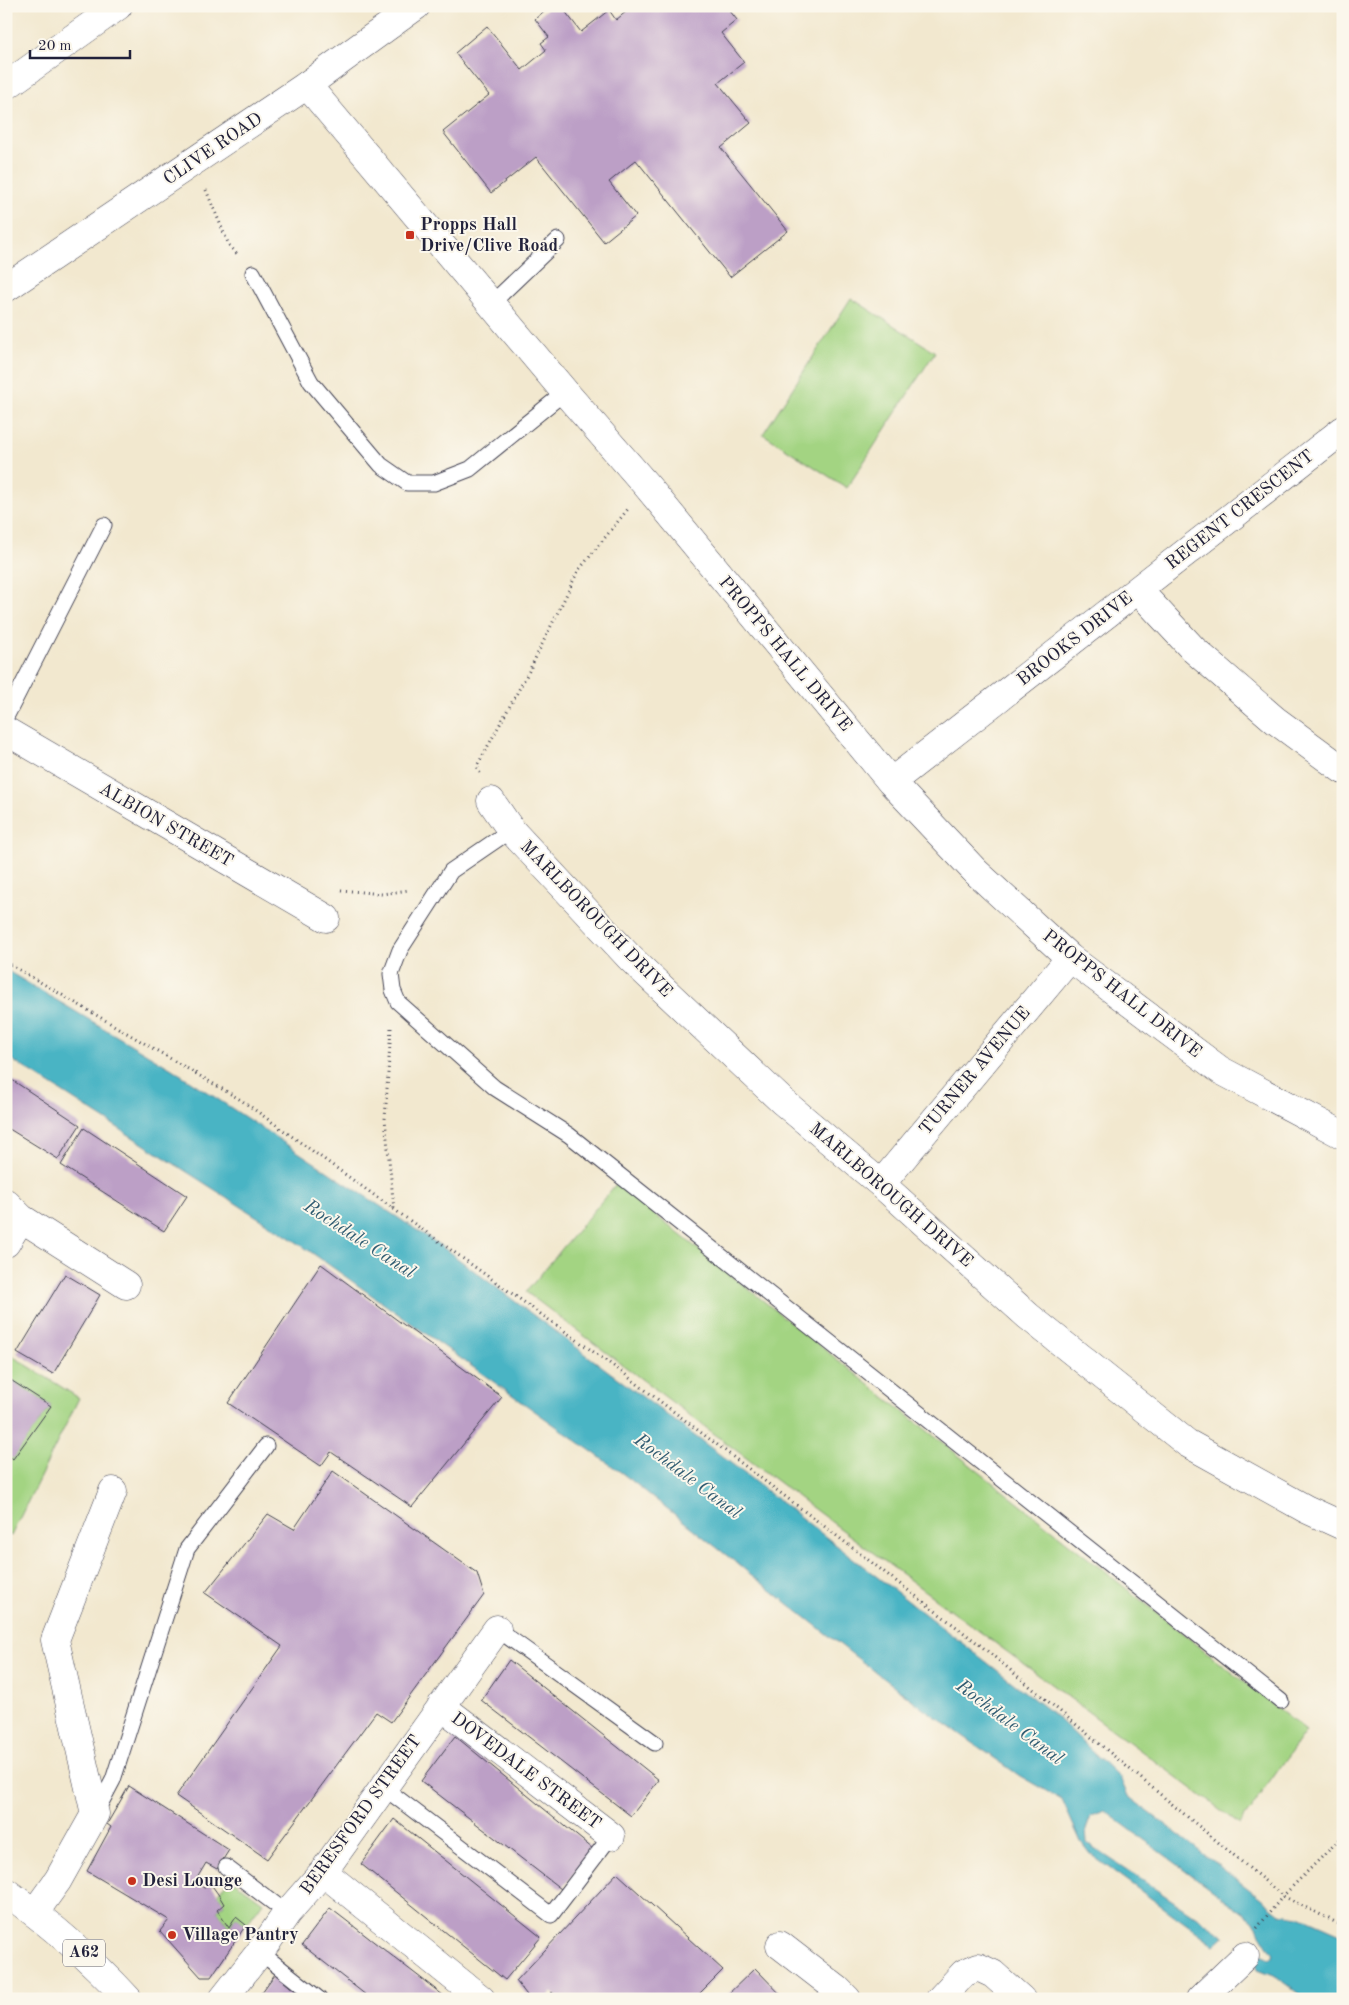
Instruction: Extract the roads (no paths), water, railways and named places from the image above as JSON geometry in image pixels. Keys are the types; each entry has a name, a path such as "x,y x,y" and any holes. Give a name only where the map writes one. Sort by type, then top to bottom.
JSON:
{"main road":[{"path":"6,86 118,6"},
{"name":"CLIVE ROAD","path":"6,288 307,85 416,6"},
{"name":"PROPPS HALL DRIVE","path":"307,85 565,392 647,486 891,782 976,872 1070,958 1220,1070 1343,1135"},
{"name":"REGENT CRESCENT","path":"1138,590 1343,430"},
{"name":"BROOKS DRIVE","path":"891,782 1138,590 1193,649 1275,720 1343,770"},
{"name":"ALBION STREET","path":"6,731 326,918"},
{"name":"MARLBOROUGH DRIVE","path":"491,801 511,830 630,958 782,1101 881,1184 1028,1316 1187,1443 1306,1509 1343,1526"},
{"name":"TURNER AVENUE","path":"881,1184 1070,958"},
{"path":"6,1243 14,1210 126,1285"},
{"path":"35,1912 58,1880 95,1814 55,1640 113,1491"},
{"name":"BERESFORD STREET","path":"223,1999 260,1952 287,1913 323,1872 440,1706 497,1629"},
{"name":"DOVEDALE STREET","path":"440,1706 611,1836"},
{"path":"323,1872 481,1999"},
{"name":"A62","path":"6,1892 35,1912 89,1958 128,1999"},
{"path":"1200,1999 1249,1944"},
{"path":"780,1945 837,1988 847,1999"},
{"path":"940,1999 964,1972 978,1967 993,1974 1021,1999"}],"lane":[{"path":"491,304 558,240"},
{"path":"253,273 311,382 381,465 407,483 434,483 470,469 565,392"},
{"path":"6,717 104,525"},
{"path":"511,830 451,871 400,950 391,974 392,990 398,1002 495,1088 569,1135 1281,1701"},
{"path":"95,1814 113,1780 187,1549 266,1446"},
{"path":"497,1629 655,1743"},
{"path":"383,1787 551,1915 611,1836"},
{"path":"226,1867 287,1913"},
{"path":"260,1952 319,1999"}],"water":[{"name":"Rochdale Canal","path":"6,970 172,1069 441,1246 727,1460 1057,1717 1120,1778 1128,1796 1280,1913 1300,1916 1343,1935 1343,1999 1306,1999 1273,1975 1257,1969 1254,1959 1261,1954 1269,1958 1274,1954 1253,1920 1105,1811 1091,1816 1086,1830 1087,1843 1225,1936 1215,1945 1090,1854 1081,1842 1062,1800 1020,1776 923,1708 622,1473 301,1245 6,1056"}],"place":[{"name":"Propps Hall Drive/Clive Road","path":"410,235"},
{"name":"Desi Lounge","path":"132,1881"},
{"name":"Village Pantry","path":"172,1935"}]}
